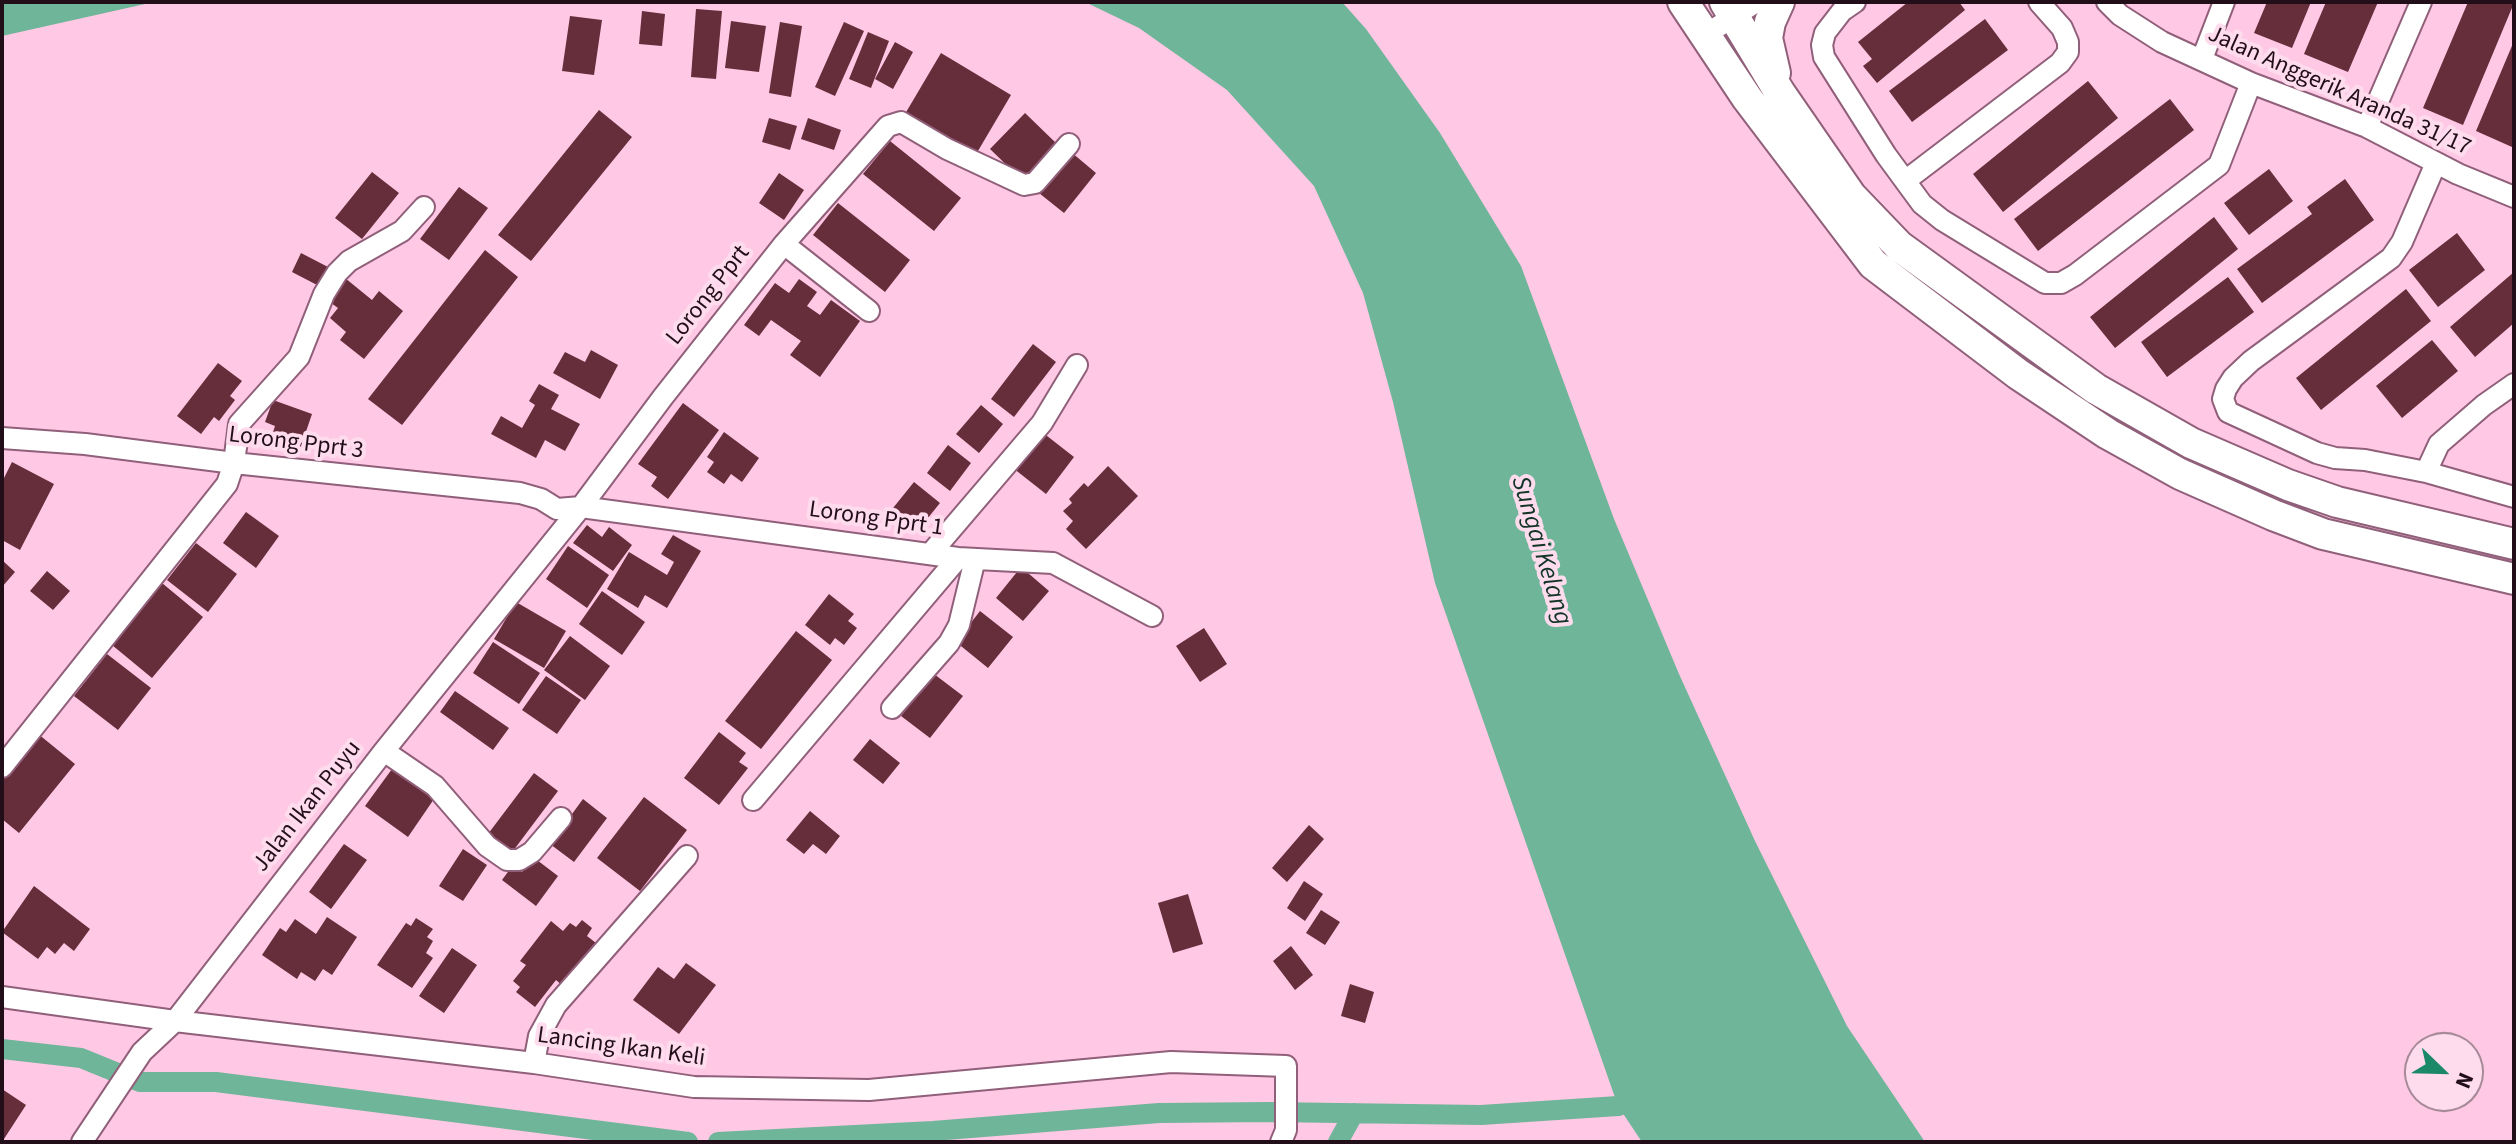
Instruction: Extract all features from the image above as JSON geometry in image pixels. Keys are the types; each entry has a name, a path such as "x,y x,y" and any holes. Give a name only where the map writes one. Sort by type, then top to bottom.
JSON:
{"main road":[{"path":"1683,2 1747,98 1873,264 2006,366 2108,434 2180,474 2273,515 2323,534 2514,579"},
{"path":"1779,2 1767,38 1780,93"},
{"path":"1738,7 1780,93 1851,196 1899,246 2096,389 2191,443 2288,485 2337,502 2514,544"},
{"path":"2273,515 2288,485"}],"street":[{"path":"1855,2 1832,23 1822,45 1829,65 1905,181 1922,204 1942,220 2045,283 2061,283 2075,275 2219,165 2251,83"},
{"path":"1905,181 2060,63 2068,52 2068,42 2062,28 2039,2"},
{"name":"Jalan Anggerik Aranda 31/17","path":"2107,2 2120,15 2162,42 2251,83 2367,127 2436,163 2514,197"},
{"path":"2202,59 2224,2"},
{"path":"2367,127 2421,2"},
{"path":"1705,35 1738,7"},
{"name":"Lorong Pprt","path":"581,507 784,244 888,126 901,122 947,149 1024,185 1035,183 1069,144"},
{"path":"2436,163 2402,242 2391,258 2251,361 2233,378 2223,399 2228,412 2294,444 2335,458 2365,460 2426,472 2514,497"},
{"path":"2,767 227,484 234,463 239,424 299,357 331,282 349,261 402,231 424,207"},
{"path":"784,244 869,311"},
{"path":"931,553 1042,423 1077,365"},
{"path":"2426,472 2439,444 2514,384"},
{"name":"Lorong Pprt 3","path":"2,438 85,444 520,493 541,499 557,509 581,507"},
{"name":"Lorong Pprt 1","path":"581,507 966,559 1053,563 1152,616"},
{"name":"Jalan Ikan Puyu","path":"82,1142 142,1052 175,1021 384,751 581,507"},
{"path":"892,708 949,643 959,625 966,559"},
{"path":"753,800 966,559"},
{"path":"384,751 435,786 487,846 507,860 519,860 532,852 561,818"},
{"path":"534,1063 539,1036 556,1005 687,856"},
{"name":"Lancing Ikan Keli","path":"2,997 175,1021 534,1063 694,1087 869,1090 1171,1062 1286,1066 1288,1099 1284,1136"}],"water":[{"path":"2,2 154,2 2,36"},
{"name":"Sungai Kelang","path":"1085,2 1342,2 1366,29 1440,133 1521,266 1614,519 1679,674 1755,841 1847,1026 1925,1142 1642,1142 1618,1106 1435,583 1393,402 1363,293 1314,186 1227,90 1139,28"}],"building":[{"path":"1908,2 1959,2 1965,10 1877,83 1863,66 1872,59 1858,42"},
{"path":"2267,2 2311,2 2292,48 2254,33"},
{"path":"2326,2 2378,2 2348,72 2304,54"},
{"path":"2468,2 2514,3 2463,125 2423,108"},
{"path":"696,9 722,11 716,79 691,77"},
{"path":"642,11 665,14 662,46 639,44"},
{"path":"570,16 602,20 594,75 562,71"},
{"path":"1985,19 2008,50 1912,122 1889,91"},
{"path":"731,21 766,26 759,72 725,68"},
{"path":"780,22 802,26 791,97 769,93"},
{"path":"844,22 864,31 835,96 815,87"},
{"path":"868,32 889,41 871,88 849,79"},
{"path":"2514,41 2514,142 2512,147 2476,131"},
{"path":"895,42 913,52 893,89 875,79"},
{"path":"941,53 1011,95 975,156 905,114"},
{"path":"2088,81 2118,118 2003,212 1973,174"},
{"path":"2170,99 2194,130 2038,251 2014,219"},
{"path":"599,110 632,137 531,261 498,235"},
{"path":"1025,113 1057,144 1022,180 990,149"},
{"path":"769,118 797,126 790,150 762,142"},
{"path":"808,118 841,130 834,150 801,139"},
{"path":"890,141 961,198 934,231 863,174"},
{"path":"1071,152 1096,173 1064,213 1039,193"},
{"path":"2269,169 2293,201 2249,235 2224,203"},
{"path":"372,172 399,193 362,239 335,218"},
{"path":"779,173 804,190 784,220 759,203"},
{"path":"2345,179 2374,220 2262,303 2237,269 2312,214 2307,207"},
{"path":"459,187 488,208 449,260 420,239"},
{"path":"838,203 910,260 885,292 813,235"},
{"path":"2214,217 2238,249 2115,348 2090,317"},
{"path":"2457,233 2485,270 2438,307 2409,270"},
{"path":"485,250 518,277 402,425 368,399"},
{"path":"301,253 328,267 319,286 292,272"},
{"path":"2514,272 2514,323 2475,357 2450,327"},
{"path":"2228,277 2254,312 2167,377 2141,342"},
{"path":"345,278 372,300 379,291 403,311 364,359 340,340 346,332 330,318 338,308 327,300"},
{"path":"799,279 817,292 807,306 820,315 831,300 860,321 820,377 790,355 801,341 771,320 759,336 744,325 775,283 789,293"},
{"path":"2406,289 2431,321 2321,410 2296,378"},
{"path":"2432,340 2458,371 2402,418 2376,386"},
{"path":"1033,344 1056,362 1014,417 991,399"},
{"path":"591,350 618,365 600,399 553,373 565,352 585,362"},
{"path":"218,363 242,381 230,396 235,400 219,421 214,417 201,434 177,416"},
{"path":"539,384 559,395 551,409 580,424 565,451 545,440 536,458 491,434 501,416 522,428 535,405 529,401"},
{"path":"273,400 312,414 299,452 270,442 275,426 265,422"},
{"path":"683,403 719,430 668,499 651,486 657,477 638,464"},
{"path":"981,405 1003,424 979,453 956,434"},
{"path":"724,432 759,458 742,482 731,474 724,484 707,472 714,462 707,457"},
{"path":"1042,432 1074,457 1046,494 1013,468"},
{"path":"948,445 971,463 950,491 927,473"},
{"path":"12,462 54,484 20,550 2,540 2,482"},
{"path":"1108,466 1138,496 1086,549 1066,529 1073,521 1063,511 1084,483 1088,487"},
{"path":"914,482 940,503 915,534 889,513"},
{"path":"246,512 279,536 256,568 223,543"},
{"path":"587,525 602,537 609,527 632,545 613,571 573,543"},
{"path":"673,535 701,551 667,608 645,595 638,608 607,589 629,552 667,575 674,562 661,554"},
{"path":"196,543 237,574 208,612 167,580"},
{"path":"568,546 609,575 587,608 546,579"},
{"path":"2,560 15,572 2,587"},
{"path":"1021,567 1049,591 1023,621 996,598"},
{"path":"47,571 70,591 53,610 30,591"},
{"path":"162,583 203,617 152,678 112,645"},
{"path":"602,591 645,622 622,655 579,624"},
{"path":"829,594 854,614 848,621 857,628 844,645 835,638 830,645 805,625"},
{"path":"516,602 566,631 544,668 494,639"},
{"path":"980,611 1013,637 988,668 956,642"},
{"path":"1204,628 1227,664 1200,682 1176,646"},
{"path":"796,631 832,660 761,749 725,721"},
{"path":"570,636 610,666 585,700 544,670"},
{"path":"493,642 540,673 519,704 473,673"},
{"path":"107,654 151,688 118,730 74,696"},
{"path":"934,674 963,696 930,738 901,716"},
{"path":"546,676 581,700 557,734 522,710"},
{"path":"455,691 509,728 493,750 440,712"},
{"path":"719,732 746,753 739,762 748,768 719,805 684,778"},
{"path":"37,733 75,764 19,833 2,819 2,777"},
{"path":"870,739 900,763 883,784 853,760"},
{"path":"392,769 434,799 408,837 365,806"},
{"path":"534,773 558,791 513,851 488,834"},
{"path":"644,797 687,830 640,891 597,858"},
{"path":"583,799 607,818 574,862 550,844"},
{"path":"810,811 840,836 826,854 813,844 804,854 786,840"},
{"path":"1309,825 1324,839 1287,882 1272,868"},
{"path":"344,844 367,860 331,909 309,892"},
{"path":"463,849 487,865 463,901 439,886"},
{"path":"533,857 558,876 536,906 502,880 513,865 522,872"},
{"path":"1304,881 1323,894 1305,921 1287,908"},
{"path":"34,886 90,929 74,951 64,943 55,954 47,947 38,959 2,932"},
{"path":"1188,894 1203,944 1173,953 1158,903"},
{"path":"1321,910 1340,922 1325,945 1306,933"},
{"path":"327,917 357,937 332,975 323,969 315,981 301,972 297,979 262,955 280,928 286,932 295,919 316,934"},
{"path":"416,918 433,929 427,937 433,941 426,953 433,958 412,988 377,965 406,923 411,926"},
{"path":"582,920 592,928 587,936 596,943 563,986 556,980 535,1007 516,992 520,987 513,981 526,965 520,961 551,921 563,931 570,923 576,927"},
{"path":"1291,946 1313,975 1295,990 1273,961"},
{"path":"452,948 477,965 444,1013 419,996"},
{"path":"686,963 716,985 679,1034 633,1000 658,967 674,979"},
{"path":"1350,984 1374,992 1365,1023 1341,1016"},
{"path":"2,1089 26,1105 2,1142"}],"waterway":[{"path":"2,1049 81,1058 140,1082 216,1082 688,1142"},
{"path":"718,1142 933,1131 1159,1113 1481,1115 1618,1106 1643,1097"},
{"path":"1338,1142 1354,1113"}]}
